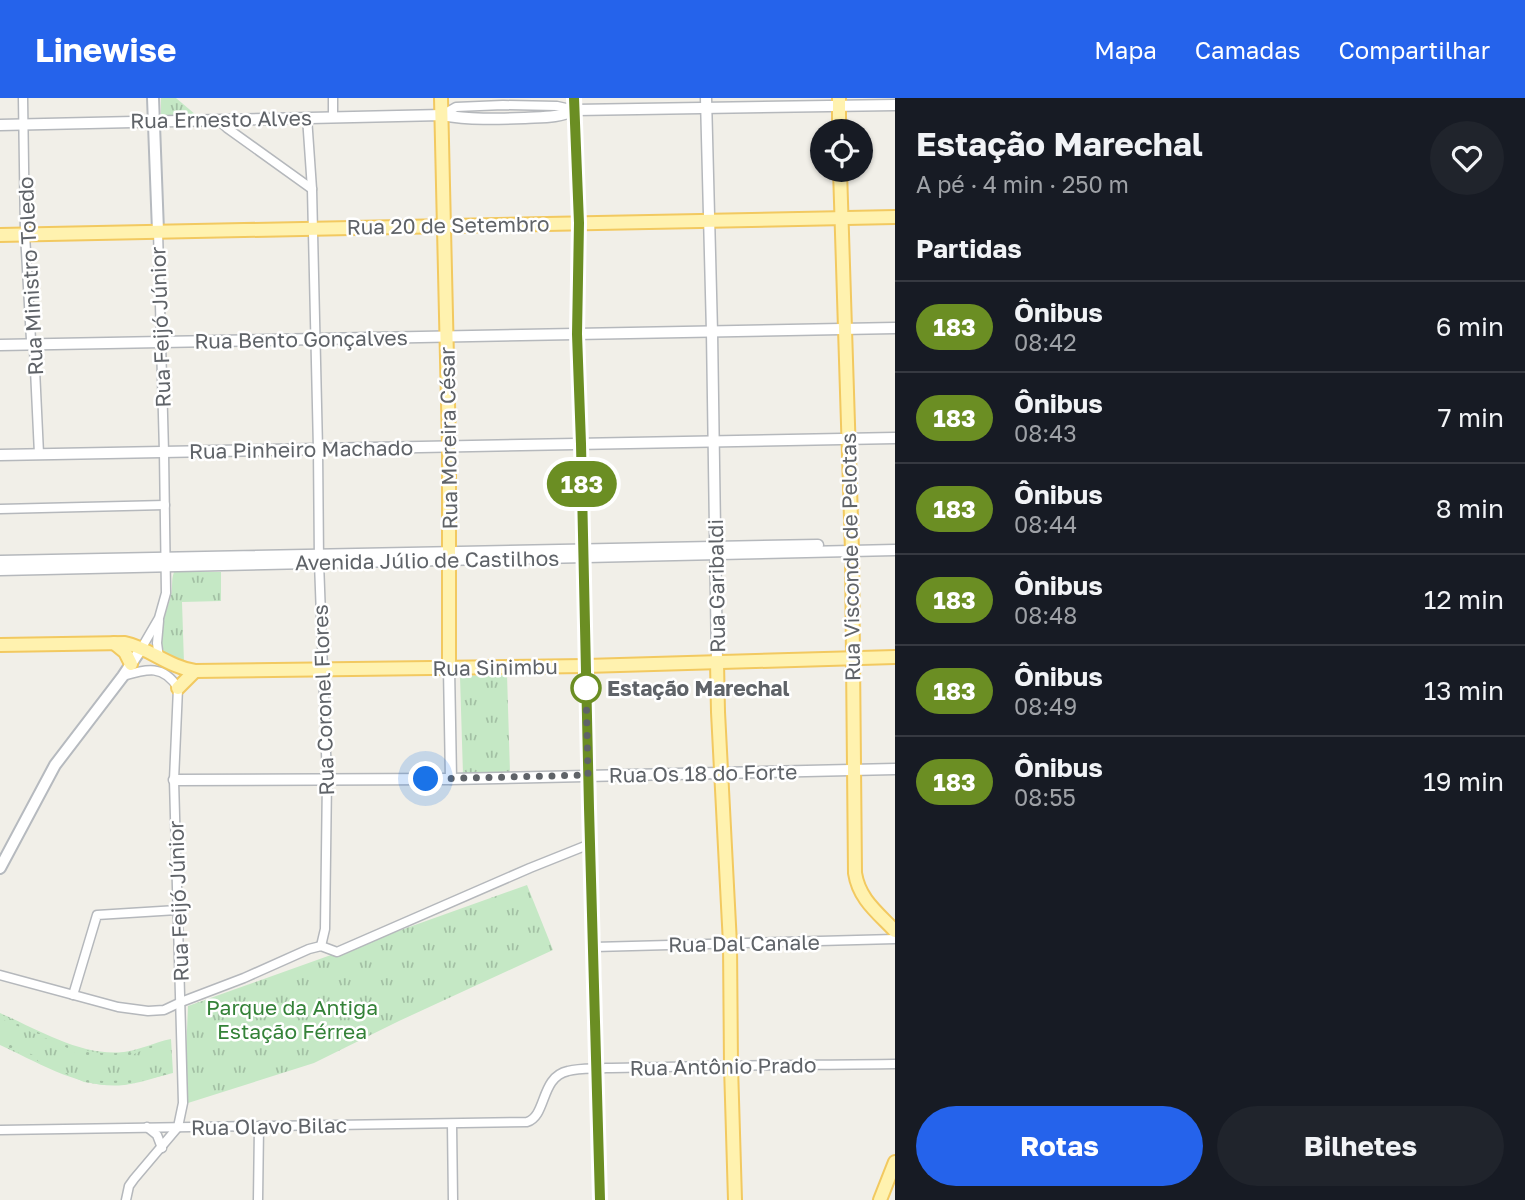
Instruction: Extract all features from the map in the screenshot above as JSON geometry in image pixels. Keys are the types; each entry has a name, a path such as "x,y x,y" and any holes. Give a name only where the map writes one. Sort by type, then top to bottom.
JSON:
{"main road":[{"name":"Rua Feijó Júnior","path":"153,98 158,232"},
{"name":"Rua Moreira César","path":"441,98 449,446 449,668"},
{"name":"Rua Visconde de Pelotas","path":"840,182 852,548 855,873 865,899 895,931"},
{"name":"Rua 20 de Setembro","path":"0,235 895,217"},
{"path":"114,643 125,652 131,664"},
{"name":"Rua Sinimbu","path":"0,645 134,645 159,658 195,671 586,666 895,657"},
{"path":"0,868 55,765 141,649"},
{"name":"Rua Garibaldi","path":"717,662 730,944 735,1200"},
{"path":"178,688 195,671"},
{"path":"880,1200 894,1164"}],"street":[{"name":"Rua Ministro Toledo","path":"23,98 26,234 39,454"},
{"path":"333,98 333,117"},
{"path":"574,98 579,223 577,334 600,1200"},
{"name":"Rua Ernesto Alves","path":"442,115 456,107 503,102 575,110 706,104 839,102 895,105"},
{"name":"Rua Garibaldi","path":"706,104 715,441 717,662"},
{"name":"Rua Ernesto Alves","path":"0,125 442,115 510,119 565,115 575,110"},
{"name":"Rua Coronel Flores","path":"307,117 312,189 319,558 327,779 325,929 321,946"},
{"path":"218,120 312,189"},
{"name":"Rua Feijó Júnior","path":"158,232 166,561 166,593 159,618 157,643 159,658"},
{"name":"Rua Bento Gonçalves","path":"0,345 895,328"},
{"name":"Rua Pinheiro Machado","path":"0,455 895,438"},
{"path":"0,509 165,505"},
{"name":"Avenida Júlio de Castilhos","path":"852,548 895,543"},
{"name":"Avenida Júlio de Castilhos","path":"1,565 716,549 895,550"},
{"name":"Rua Feijó Júnior","path":"141,649 159,618"},
{"name":"Rua Moreira César","path":"449,668 451,779"},
{"path":"123,676 145,671 164,673 171,677 178,688"},
{"name":"Rua Feijó Júnior","path":"178,688 174,780 183,1103 178,1127"},
{"name":"Rua Os 18 do Forte","path":"174,780 451,779 895,769"},
{"path":"0,975 118,1007 164,1010 321,946 337,953 590,844"},
{"path":"73,995 97,915 177,910"},
{"name":"Rua Dal Canale","path":"594,947 895,939"},
{"name":"Rua Antônio Prado","path":"537,1117 547,1090 557,1076 565,1071 895,1064"},
{"name":"Rua Olavo Bilac","path":"0,1130 452,1124 527,1122 537,1117"},
{"path":"452,1124 453,1200"},
{"path":"258,1200 259,1126"},
{"path":"147,1127 157,1135 162,1148"},
{"path":"126,1200 134,1179 178,1127"}],"green space":[{"path":"161,98 176,98 196,115 161,116"},
{"path":"174,572 221,572 221,601 182,602 184,663 167,657 161,641"},
{"path":"507,674 510,773 463,775 460,676"},
{"name":"Parque da Antiga Estação Férrea","path":"527,885 553,950 314,1063 188,1103 185,1077 188,1006"},
{"path":"0,1013 60,1040 92,1050 124,1052 171,1039 173,1073 124,1085 77,1079 0,1045"},
{"path":"0,1014 58,1041 89,1051 119,1053 157,1044 150,1052 137,1052 128,1059 86,1057 57,1041 0,1018"},
{"path":"0,1040 33,1055 38,1061 0,1044"},
{"path":"44,1064 83,1079 103,1081 138,1080 165,1072 169,1074 124,1085 104,1085 84,1082"}],"bus line":[{"name":"183","path":"574,98 579,223 577,334 600,1200"}],"place":[{"name":"Estação Marechal","path":"586,688"}],"route":[{"path":"426,779 588,775 586,688"}]}
